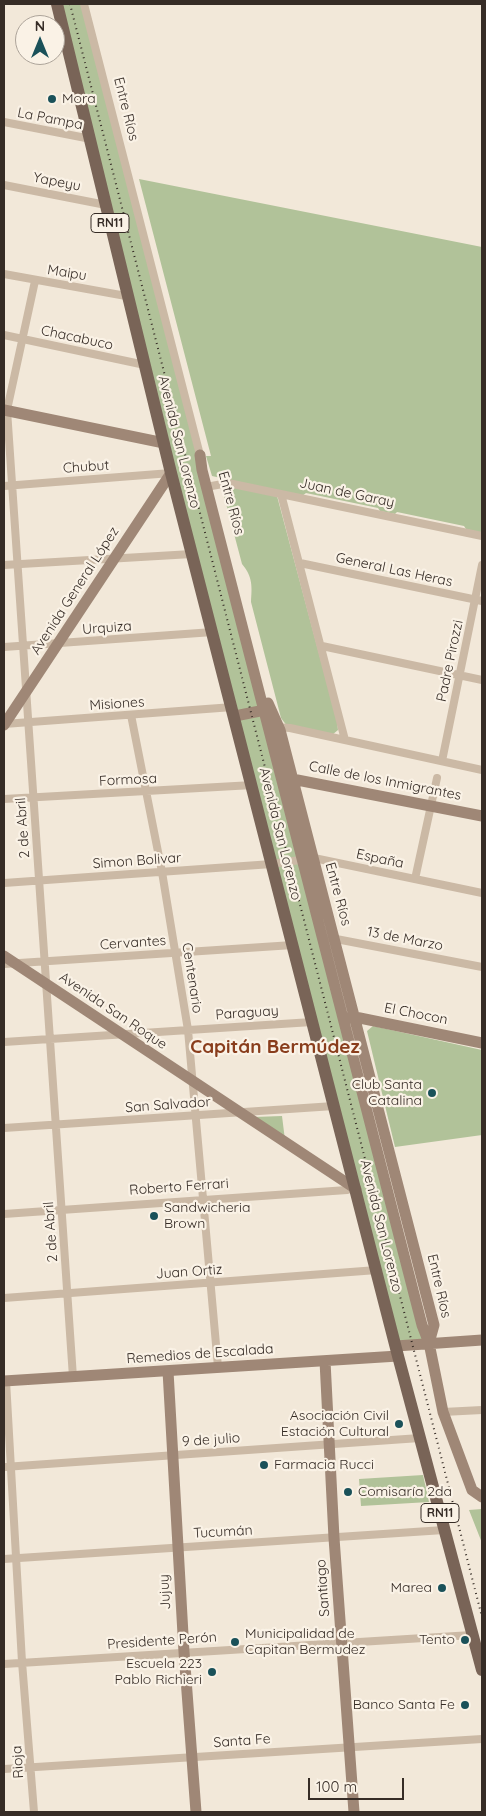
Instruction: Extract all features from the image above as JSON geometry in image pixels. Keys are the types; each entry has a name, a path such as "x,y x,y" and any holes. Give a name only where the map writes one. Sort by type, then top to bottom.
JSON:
{"main road":[{"name":"Avenida San Lorenzo","path":"57,4 91,139 126,296 253,785 334,1106 352,1190 377,1270 482,1670"}],"street":[{"name":"Entre Ríos","path":"84,4 200,455 267,709 288,778 402,1226 434,1325 429,1343 444,1412 472,1490 482,1497"},
{"name":"La Pampa","path":"4,122 91,139"},
{"name":"Yapeyu","path":"4,184 106,205"},
{"name":"Maipu","path":"4,274 126,296"},
{"name":"2 de Abril","path":"35,281 5,410 8,486 17,564 23,646 73,1377"},
{"name":"Chacabuco","path":"4,335 145,365"},
{"path":"5,410 164,443"},
{"name":"Chubut","path":"8,486 171,473"},
{"name":"Avenida General López","path":"4,725 171,473"},
{"name":"Juan de Garay","path":"209,486 228,483 482,536"},
{"path":"281,494 345,740"},
{"path":"4,565 192,554"},
{"name":"General Las Heras","path":"300,563 479,600"},
{"name":"Padre Pirozzi","path":"442,761 460,675 479,600 482,565"},
{"name":"Urquiza","path":"4,647 213,632"},
{"path":"322,646 482,680"},
{"path":"234,712 267,709"},
{"name":"Misiones","path":"4,725 131,715 234,712"},
{"name":"Centenario","path":"131,715 162,872 188,1030 218,1367"},
{"path":"274,728 345,740 482,770"},
{"name":"Calle de los Inmigrantes","path":"288,778 482,816"},
{"path":"415,879 437,778"},
{"name":"Formosa","path":"4,799 253,785"},
{"name":"España","path":"272,864 308,858 482,893"},
{"name":"Simon Bolivar","path":"4,883 272,864"},
{"name":"13 de Marzo","path":"329,939 482,967"},
{"name":"Cervantes","path":"7,964 293,945"},
{"name":"Avenida San Roque","path":"4,956 7,964 123,1034 193,1086"},
{"name":"Avenida San Roque","path":"46,989 111,1035 352,1190"},
{"name":"El Chocon","path":"349,1018 482,1043"},
{"name":"Paraguay","path":"4,1042 312,1022"},
{"name":"San Salvador","path":"4,1128 334,1106"},
{"name":"Roberto Ferrari","path":"4,1214 352,1190"},
{"name":"Juan Ortiz","path":"4,1298 377,1270"},
{"name":"Remedios de Escalada","path":"5,1381 325,1360 397,1351 429,1343 482,1340"},
{"name":"Santiago","path":"325,1360 334,1538 354,1812"},
{"name":"Jujuy","path":"168,1371 184,1652 196,1812"},
{"name":"Rioja","path":"5,1381 6,1466 16,1558 34,1812"},
{"path":"444,1412 482,1410"},
{"name":"9 de julio","path":"6,1466 420,1438"},
{"name":"Tucumán","path":"4,1559 444,1530"},
{"name":"Presidente Perón","path":"4,1664 472,1635"},
{"name":"Santa Fe","path":"4,1768 482,1738"}],"green space":[{"path":"57,4 84,4 429,1343 396,1346 65,36 65,15 60,15"},
{"path":"139,179 482,247 482,533 466,529 464,526 397,512 395,514 380,511 378,508 306,493 302,496 212,476 206,456 211,456"},
{"path":"230,486 277,496 337,721 338,730 332,735 287,726 281,718 251,602 250,578 242,564 223,492 225,488"},
{"name":"Club Santa Catalina","path":"373,1026 482,1050 482,1135 395,1147 367,1031"},
{"path":"282,1116 285,1140 254,1117"},
{"path":"423,1475 429,1502 361,1506 359,1479"},
{"path":"482,1509 482,1543 469,1510"}],"railway":[{"path":"70,4 482,1617"}],"place":[{"name":"Mora","path":"52,99"},
{"name":"Club Santa Catalina","path":"432,1093"},
{"name":"Sandwicheria Brown","path":"154,1216"},
{"name":"Asociación Civil Estación Cultural","path":"399,1424"},
{"name":"Farmacia Rucci","path":"264,1465"},
{"name":"Comisaría 2da","path":"348,1492"},
{"name":"Marea","path":"442,1588"},
{"name":"Tento","path":"465,1640"},
{"name":"Municipalidad de Capitan Bermudez","path":"235,1642"},
{"name":"Escuela 223 Pablo Richieri","path":"212,1672"},
{"name":"Banco Santa Fe","path":"465,1705"}],"district":[{"name":"Capitán Bermúdez","path":"275,1047"}]}
